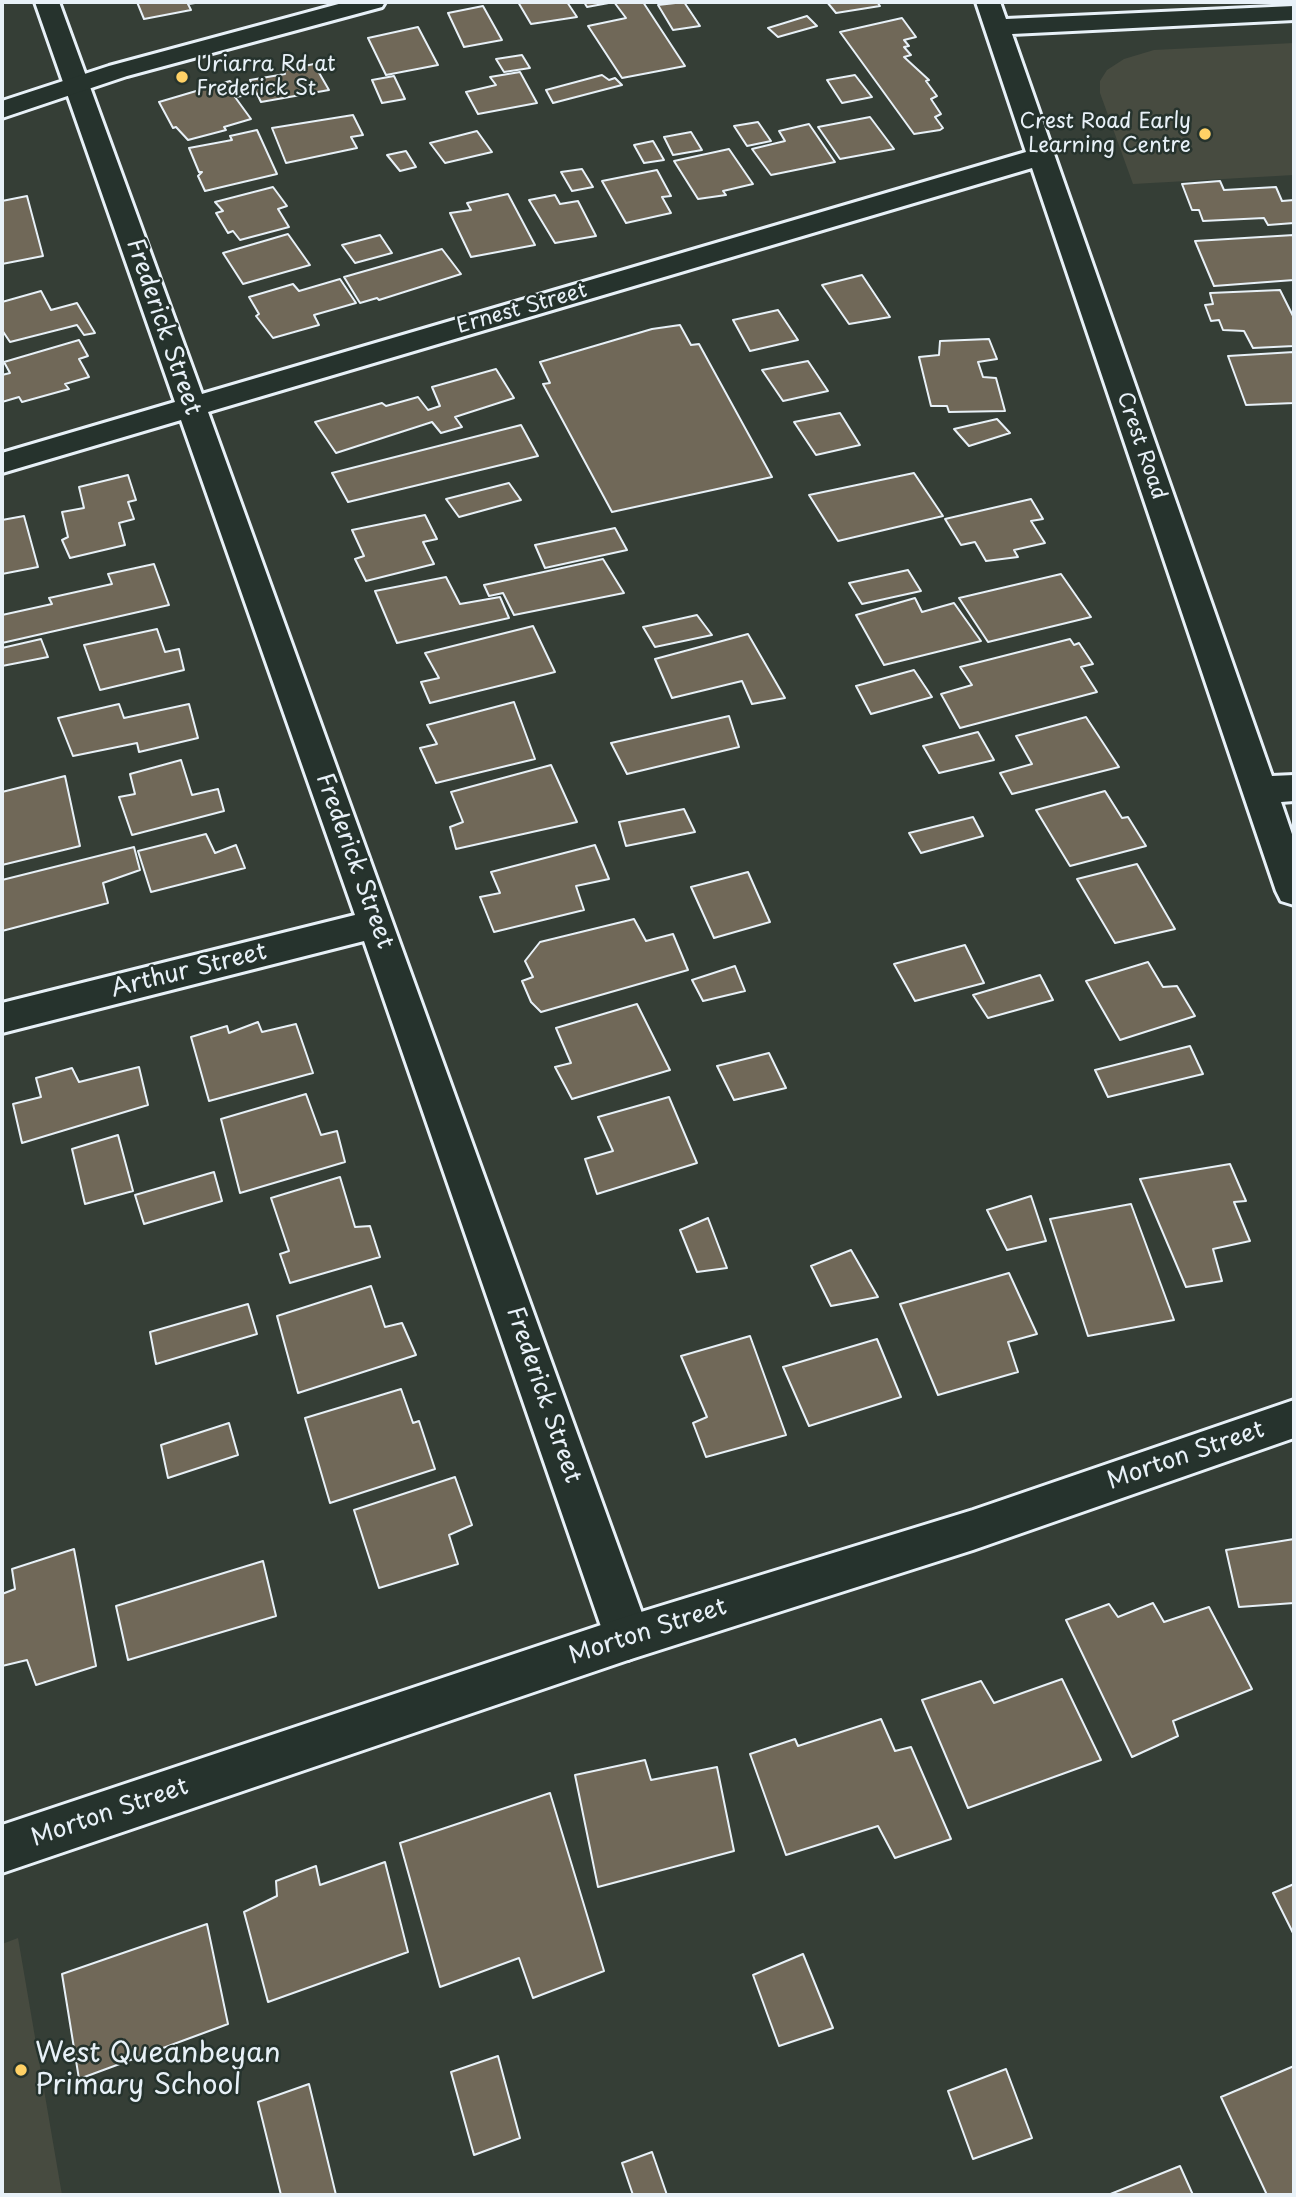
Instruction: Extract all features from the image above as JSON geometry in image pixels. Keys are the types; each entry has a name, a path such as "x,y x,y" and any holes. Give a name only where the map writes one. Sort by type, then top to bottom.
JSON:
{"street":[{"name":"Frederick Street","path":"47,2 377,924 628,1638"},
{"path":"2,110 308,2"},
{"path":"118,71 373,2"},
{"path":"992,14 1294,13"},
{"name":"Crest Road","path":"992,14 1294,891"},
{"name":"Ernest Street","path":"2,463 1042,156"},
{"path":"1258,790 1294,788"},
{"name":"Arthur Street","path":"2,1018 377,924"},
{"name":"Morton Street","path":"2,1849 628,1638 973,1530 1294,1419"}],"shaded area":[{"name":"Crest Road Early Learning Centre","path":"1294,43 1294,175 1133,184 1100,93 1100,81 1107,70 1124,59 1154,50"},
{"name":"West Queanbeyan Primary School","path":"18,1938 62,2195 2,2195 2,1944"}],"building":[{"path":"137,2 202,2 188,4 191,10 144,19"},
{"path":"518,2 567,2 577,17 531,24"},
{"path":"584,2 614,2 587,7"},
{"path":"614,2 643,2 685,66 622,78 588,26 626,18"},
{"path":"684,2 700,26 673,30 658,5"},
{"path":"827,2 877,2 880,6 836,13"},
{"path":"483,6 502,40 464,47 448,13"},
{"path":"807,16 817,26 778,37 768,28"},
{"path":"902,18 916,37 904,40 909,46 904,47 911,55 904,57 929,80 926,81 937,96 931,99 941,114 935,117 943,128 940,130 914,134 840,32"},
{"path":"418,27 438,65 386,75 368,38"},
{"path":"522,55 530,68 504,72 496,59"},
{"path":"314,64 329,90 261,102 250,80 285,74 284,70"},
{"path":"520,72 537,103 478,114 466,92 496,85 490,77"},
{"path":"602,75 609,80 615,78 622,85 553,103 546,90"},
{"path":"855,75 872,97 842,103 827,80"},
{"path":"394,76 405,99 382,103 372,80"},
{"path":"230,81 242,96 235,97 251,119 224,127 226,130 188,140 176,127 173,128 159,102"},
{"path":"353,115 363,135 351,137 357,148 286,163 272,128"},
{"path":"870,117 894,149 840,159 818,127"},
{"path":"758,122 771,141 747,146 734,126"},
{"path":"809,124 835,162 771,175 752,149 785,141 779,131"},
{"path":"257,130 277,174 205,191 198,176 202,172 199,172 189,148 232,140 230,136"},
{"path":"477,131 492,152 445,163 430,143"},
{"path":"691,132 702,150 673,155 664,137"},
{"path":"653,141 664,160 644,163 634,145"},
{"path":"729,149 753,184 723,191 726,195 698,199 674,161"},
{"path":"406,151 416,167 400,171 387,155"},
{"path":"582,169 593,187 572,191 561,172"},
{"path":"657,170 671,196 662,197 671,213 626,223 602,181"},
{"path":"1220,181 1224,190 1276,187 1282,201 1294,200 1294,223 1268,225 1264,218 1203,221 1199,210 1192,210 1182,184"},
{"path":"273,187 287,206 278,209 289,227 240,240 233,231 228,233 216,213 223,211 215,202"},
{"path":"508,194 535,245 471,257 450,213 471,210 467,203"},
{"path":"555,195 560,204 578,201 596,236 555,243 529,200"},
{"path":"27,196 43,256 2,264 2,201"},
{"path":"288,234 310,265 243,284 223,253"},
{"path":"380,235 392,253 355,263 342,245"},
{"path":"1294,235 1294,280 1214,286 1195,241"},
{"path":"442,249 461,274 379,300 377,298 360,303 344,277"},
{"path":"862,275 890,317 849,324 822,285"},
{"path":"340,279 356,303 314,315 319,325 273,338 256,316 259,314 249,297 293,284 299,291"},
{"path":"1280,290 1294,318 1294,346 1253,348 1244,331 1223,330 1219,320 1211,321 1205,305 1213,304 1210,293"},
{"path":"41,291 51,310 77,303 95,333 84,335 77,325 10,342 2,330 2,302"},
{"path":"778,310 798,340 750,351 733,320"},
{"path":"680,325 691,345 699,344 772,477 612,512 543,384 550,383 540,362 652,329"},
{"path":"989,339 997,359 978,362 983,377 996,378 1005,411 949,412 947,406 931,406 919,357 939,355 940,341"},
{"path":"79,340 88,356 79,359 89,377 65,384 69,389 22,402 19,397 2,402 2,375 10,373 4,362"},
{"path":"1294,352 1294,403 1246,405 1228,356"},
{"path":"808,361 828,391 783,401 762,370"},
{"path":"496,369 514,398 455,417 462,427 441,433 432,422 336,453 315,422 382,403 386,406 418,397 428,410 440,406 432,387"},
{"path":"840,413 860,445 816,455 794,422"},
{"path":"997,419 1010,433 969,446 954,429"},
{"path":"521,425 538,456 348,502 332,473"},
{"path":"914,473 943,516 838,541 809,495"},
{"path":"128,475 136,500 128,502 134,519 119,523 125,545 70,558 62,540 68,537 62,512 84,508 79,487"},
{"path":"509,483 521,500 459,517 446,499"},
{"path":"1031,499 1043,519 1031,521 1045,543 1014,550 1018,557 986,561 975,542 961,545 945,519"},
{"path":"425,515 437,539 423,542 434,564 366,581 355,559 364,556 352,530"},
{"path":"24,516 38,567 2,574 2,520"},
{"path":"615,528 627,550 545,568 535,545"},
{"path":"603,559 624,593 514,615 503,593 489,596 484,585"},
{"path":"154,564 169,605 2,643 2,615 52,604 49,598 112,584 108,574"},
{"path":"908,570 921,591 862,604 849,583"},
{"path":"1061,574 1091,617 988,642 959,598"},
{"path":"446,577 460,604 500,597 509,618 397,643 375,591"},
{"path":"915,598 922,612 954,603 981,641 884,665 856,615"},
{"path":"697,615 712,635 655,647 643,627"},
{"path":"533,626 555,672 430,703 421,682 439,678 425,653"},
{"path":"157,629 165,652 179,649 184,670 100,690 84,645"},
{"path":"748,634 785,698 752,704 742,681 672,698 655,659"},
{"path":"41,639 48,657 2,666 2,648"},
{"path":"1070,639 1074,645 1079,643 1093,664 1081,667 1097,692 960,728 941,694 972,685 960,667"},
{"path":"914,670 932,697 871,714 856,686"},
{"path":"514,702 535,759 436,783 420,748 437,744 427,725"},
{"path":"119,704 124,718 189,704 198,738 139,752 137,743 73,756 58,718"},
{"path":"729,716 739,747 627,774 611,743"},
{"path":"1086,717 1119,767 1012,794 1000,773 1032,764 1016,736"},
{"path":"978,732 994,760 939,773 923,746"},
{"path":"181,760 192,795 218,789 224,811 132,835 119,797 135,794 130,774"},
{"path":"551,765 577,822 456,849 450,827 463,822 451,792"},
{"path":"65,776 80,846 2,865 2,792"},
{"path":"1105,791 1122,818 1128,817 1146,846 1070,866 1036,810"},
{"path":"684,809 695,832 626,846 619,822"},
{"path":"973,817 983,836 921,853 909,833"},
{"path":"206,834 215,853 236,845 245,868 151,892 138,851"},
{"path":"595,845 609,879 576,886 584,910 494,932 480,897 500,893 491,872"},
{"path":"134,847 140,870 103,883 108,903 2,931 2,880"},
{"path":"1137,864 1175,929 1115,943 1077,879"},
{"path":"748,872 770,922 714,938 691,887"},
{"path":"634,919 646,941 673,934 688,970 541,1012 531,1002 522,981 533,977 525,961 540,942"},
{"path":"965,945 984,983 915,1001 894,964"},
{"path":"1148,962 1163,987 1177,986 1195,1016 1120,1040 1086,981"},
{"path":"735,966 745,991 703,1001 692,980"},
{"path":"1040,975 1053,1000 988,1018 973,995"},
{"path":"637,1004 670,1070 572,1099 555,1067 571,1063 556,1028"},
{"path":"258,1022 262,1032 296,1024 313,1073 209,1101 191,1037 227,1026 229,1033"},
{"path":"1190,1046 1203,1074 1108,1097 1095,1070"},
{"path":"769,1053 786,1088 734,1100 717,1066"},
{"path":"139,1067 148,1105 22,1143 13,1104 41,1097 36,1078 72,1068 79,1082"},
{"path":"306,1094 321,1135 337,1131 345,1162 240,1193 221,1119"},
{"path":"669,1097 697,1163 597,1194 585,1159 613,1151 598,1117"},
{"path":"118,1135 133,1191 85,1204 72,1149"},
{"path":"1230,1164 1246,1201 1234,1202 1250,1241 1213,1249 1222,1281 1186,1287 1140,1179"},
{"path":"214,1172 222,1201 144,1224 135,1195"},
{"path":"340,1177 355,1227 370,1226 380,1257 290,1283 280,1254 289,1251 271,1198"},
{"path":"1031,1196 1046,1241 1007,1250 987,1210"},
{"path":"1131,1204 1174,1320 1088,1336 1050,1219"},
{"path":"708,1218 727,1268 697,1272 680,1230"},
{"path":"851,1250 878,1297 831,1306 811,1266"},
{"path":"1009,1273 1037,1334 1008,1342 1018,1372 938,1395 900,1304"},
{"path":"371,1286 385,1327 402,1323 416,1355 298,1393 277,1316"},
{"path":"248,1304 257,1334 156,1364 150,1332"},
{"path":"750,1336 786,1435 706,1457 693,1423 707,1417 681,1356"},
{"path":"877,1339 901,1397 809,1426 783,1367"},
{"path":"401,1389 413,1423 419,1421 435,1469 330,1503 305,1418"},
{"path":"229,1423 238,1455 168,1478 161,1445"},
{"path":"455,1477 472,1525 449,1535 458,1564 379,1588 354,1510"},
{"path":"1294,1539 1294,1603 1239,1607 1226,1550"},
{"path":"74,1549 96,1666 36,1685 27,1660 2,1666 2,1594 15,1589 12,1569"},
{"path":"263,1561 276,1616 128,1660 116,1606"},
{"path":"1153,1603 1164,1622 1209,1607 1252,1689 1173,1721 1178,1736 1132,1757 1066,1620 1109,1604 1118,1617"},
{"path":"1062,1679 1101,1760 968,1808 922,1700 981,1681 994,1703"},
{"path":"881,1719 895,1751 911,1747 951,1839 895,1858 878,1826 786,1855 750,1754 795,1739 798,1746"},
{"path":"645,1760 651,1780 717,1767 734,1851 598,1887 575,1775"},
{"path":"550,1793 604,1971 533,1998 519,1958 440,1987 400,1843"},
{"path":"385,1862 408,1952 268,2002 244,1912 277,1896 276,1881 316,1866 320,1885"},
{"path":"1294,1884 1294,1935 1273,1893"},
{"path":"207,1924 228,2024 79,2079 62,1974"},
{"path":"803,1954 833,2028 779,2046 753,1975"},
{"path":"498,2056 520,2138 474,2155 451,2072"},
{"path":"1294,2066 1294,2195 1267,2195 1221,2097"},
{"path":"1006,2069 1032,2138 973,2159 948,2091"},
{"path":"309,2084 336,2195 281,2195 258,2102"},
{"path":"652,2152 667,2195 633,2195 622,2163"},
{"path":"1180,2166 1193,2195 1108,2195"}],"place":[{"name":"Uriarra Rd at Frederick St","path":"182,77"},
{"name":"Crest Road Early Learning Centre","path":"1205,134"},
{"name":"West Queanbeyan Primary School","path":"21,2070"}]}
